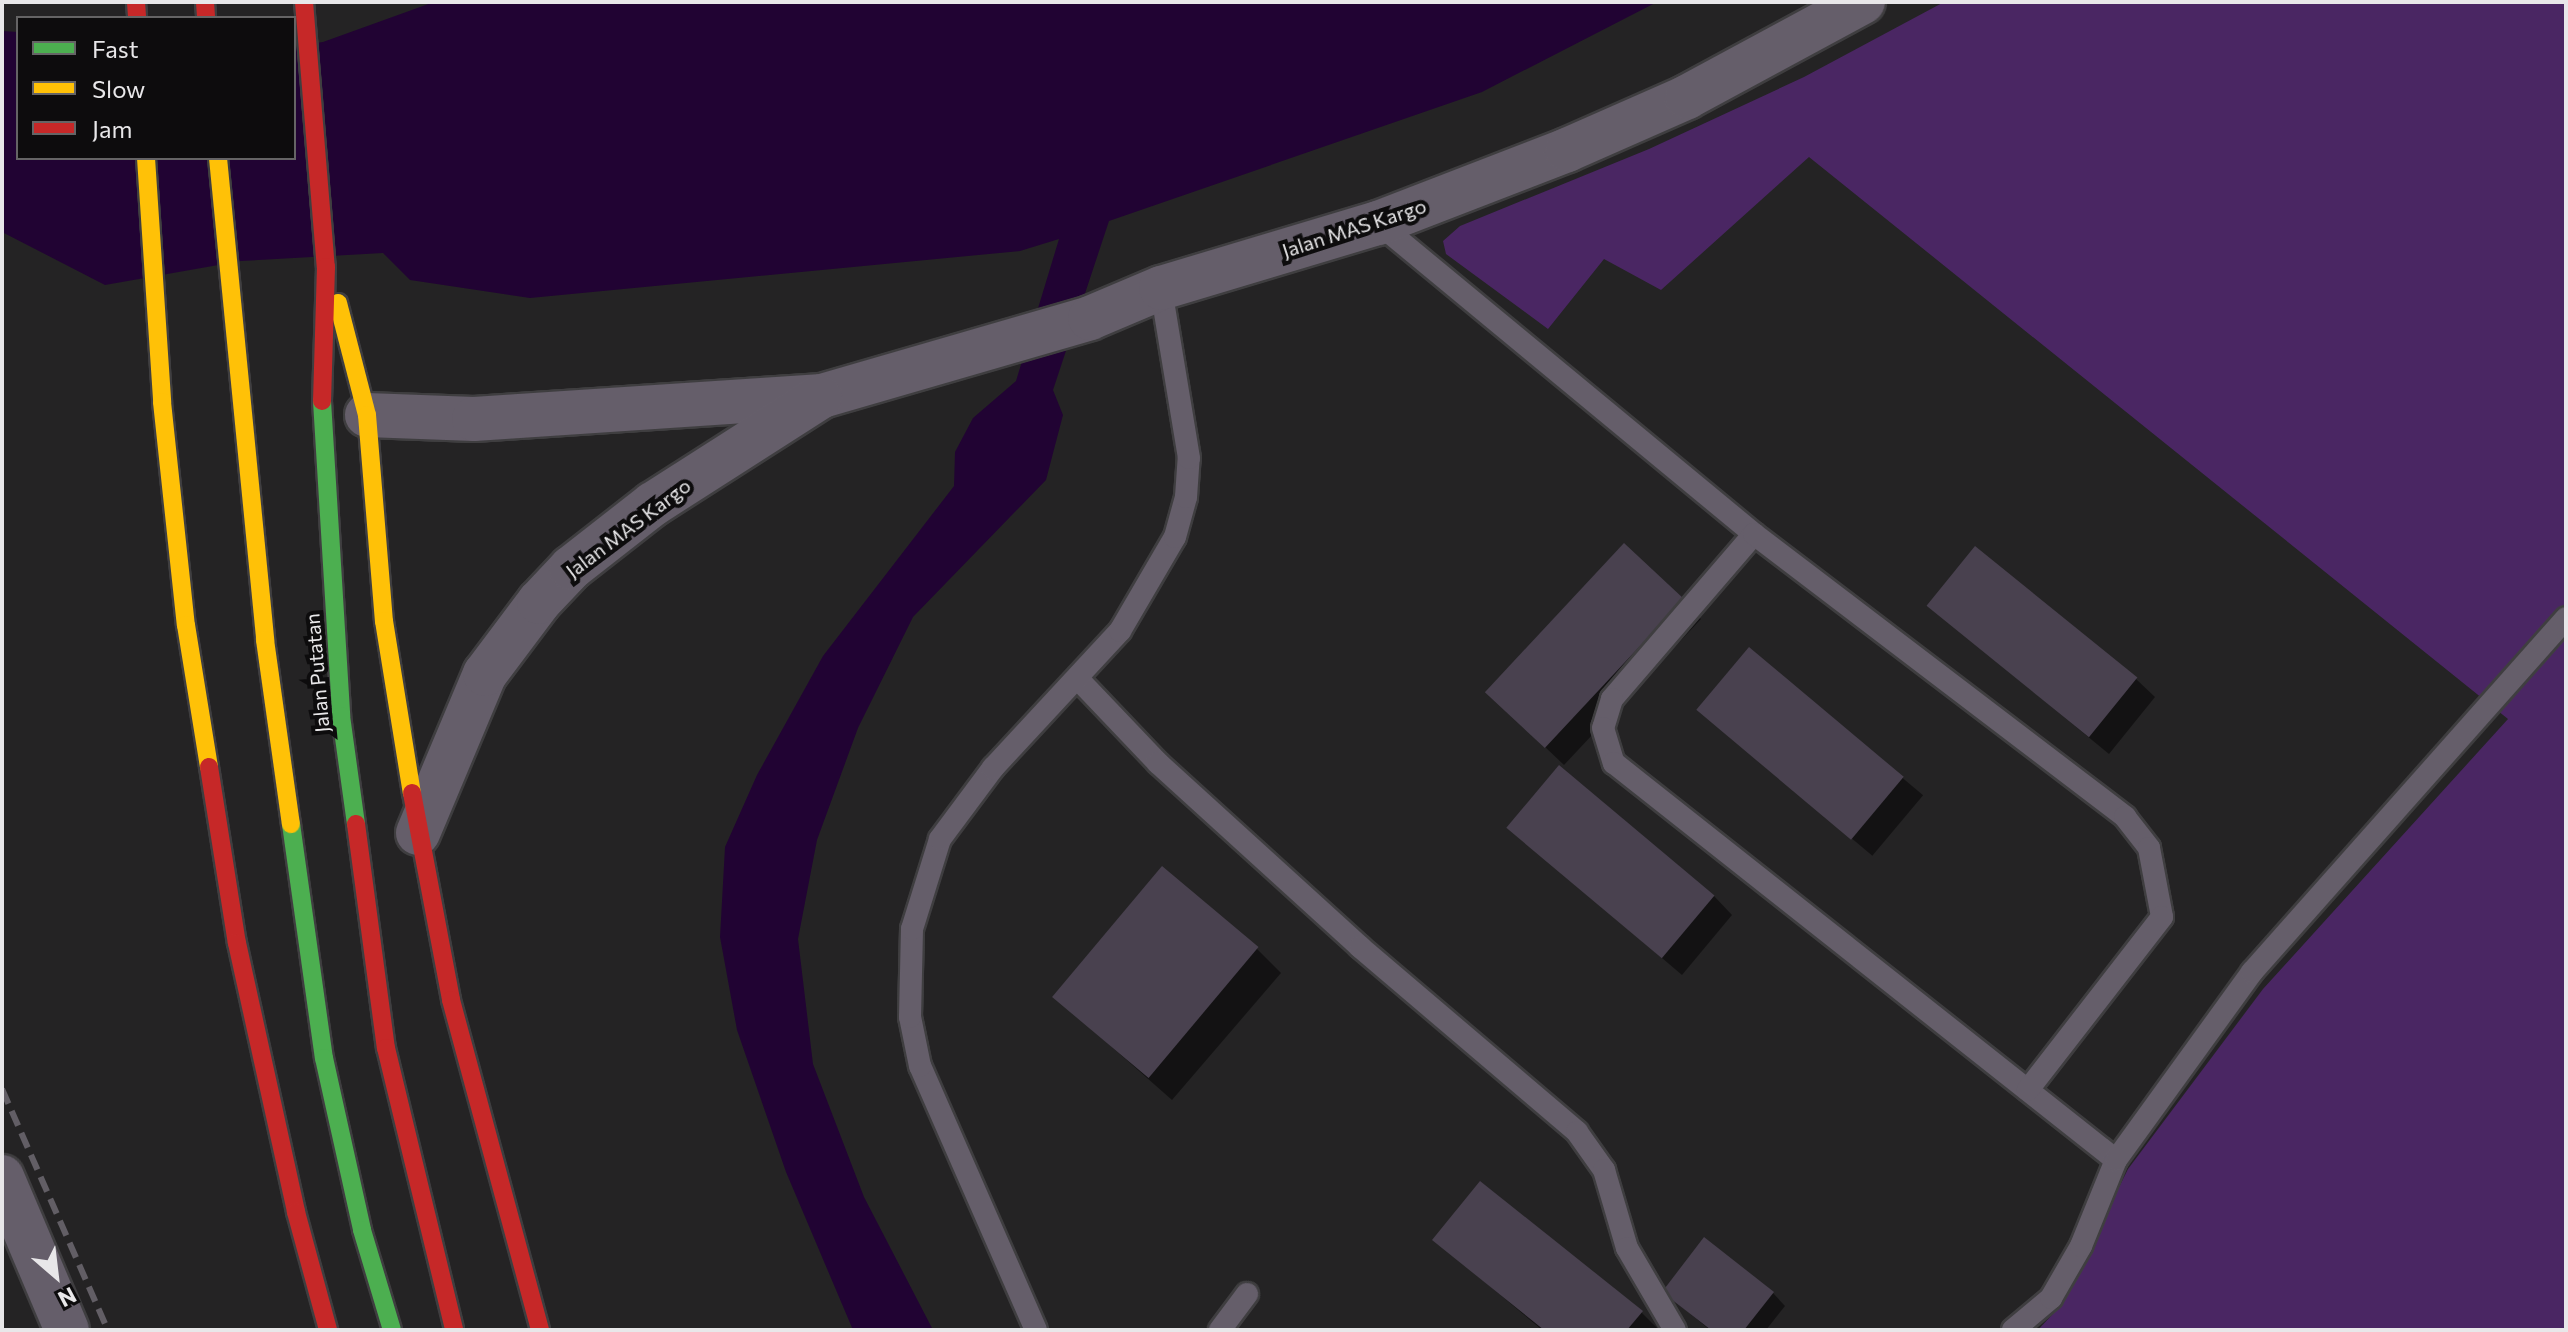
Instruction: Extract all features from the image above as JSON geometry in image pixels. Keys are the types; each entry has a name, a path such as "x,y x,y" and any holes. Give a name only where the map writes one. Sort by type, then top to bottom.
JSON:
{"highway":[{"name":"Jalan Putatan","path":"304,2 326,267 321,432 341,716 386,1048 454,1330"},
{"path":"146,160 156,317 186,625 237,943 296,1212 328,1330"},
{"path":"218,160 231,323 277,728 324,1058 362,1230 392,1330"},
{"path":"326,267 367,415 384,621 418,833 451,1000 540,1330"}],"street":[{"name":"Jalan MAS Kargo","path":"367,415 474,419 822,396 1090,318 1161,288 1378,223 1567,150 1687,97 1863,2"},
{"name":"Jalan MAS Kargo","path":"418,833 485,674 539,602 571,568 653,504 822,396"},
{"path":"2,1177 67,1330"}],"lane":[{"path":"1378,223 1754,534 2125,817 2149,848 2162,917 2028,1090"},
{"path":"1036,1330 920,1066 907,972 912,929 940,839 993,768 1079,680 1156,577 1186,497 1185,419 1161,288"},
{"path":"1754,534 1612,699 1603,728 1614,763 2116,1160"},
{"path":"2013,1330 2051,1298 2081,1246 2116,1160 2252,972 2566,618"},
{"path":"1079,680 1158,763 1338,926 1577,1132 1604,1170 1627,1248 1675,1330"},
{"path":"1220,1330 1247,1294"}],"shaded area":[{"path":"434,2 1657,2 1482,92 1109,221 1053,390 1063,415 1046,480 913,617 858,728 817,840 798,939 813,1064 864,1197 933,1330 853,1330 786,1172 737,1030 720,937 725,847 757,775 823,656 954,486 955,452 973,418 1016,381 1059,239 1020,251 530,298 410,280 383,253 241,261 105,285 2,232 2,31 16,32 16,160 296,160 296,46 323,42"},
{"path":"1944,2 2566,2 2566,1330 2038,1330 2060,1306 2128,1169 2263,989 2508,719 1809,157 1661,290 1604,259 1548,329 1446,254 1443,241 1460,226 1649,149 1804,77"}],"building":[{"path":"1624,543 1684,599 1545,748 1485,692"},
{"path":"1975,546 2137,678 2089,737 1927,606"},
{"path":"1749,647 1904,777 1851,840 1696,710"},
{"path":"1559,765 1715,895 1662,958 1506,828"},
{"path":"1162,866 1259,947 1149,1078 1052,997"},
{"path":"1480,1181 1643,1311 1627,1330 1544,1330 1432,1240"},
{"path":"1704,1237 1774,1292 1744,1330 1711,1330 1662,1292"}],"railway":[{"path":"2,1089 108,1330"}],"traffic: fast":[{"path":"322,401 341,716 356,824"},
{"path":"291,824 324,1058 362,1230 392,1330"}],"traffic: slow":[{"path":"146,160 162,402 186,625 209,767"},
{"path":"218,160 265,640 291,824"},
{"path":"338,303 367,415 384,621 412,793"}],"traffic: jam":[{"path":"136,2 137,16"},
{"path":"205,2 206,16"},
{"path":"304,2 326,267 322,401"},
{"path":"209,767 237,943 296,1212 328,1330"},
{"path":"412,793 451,1000 540,1330"},
{"path":"356,824 386,1048 454,1330"}]}
